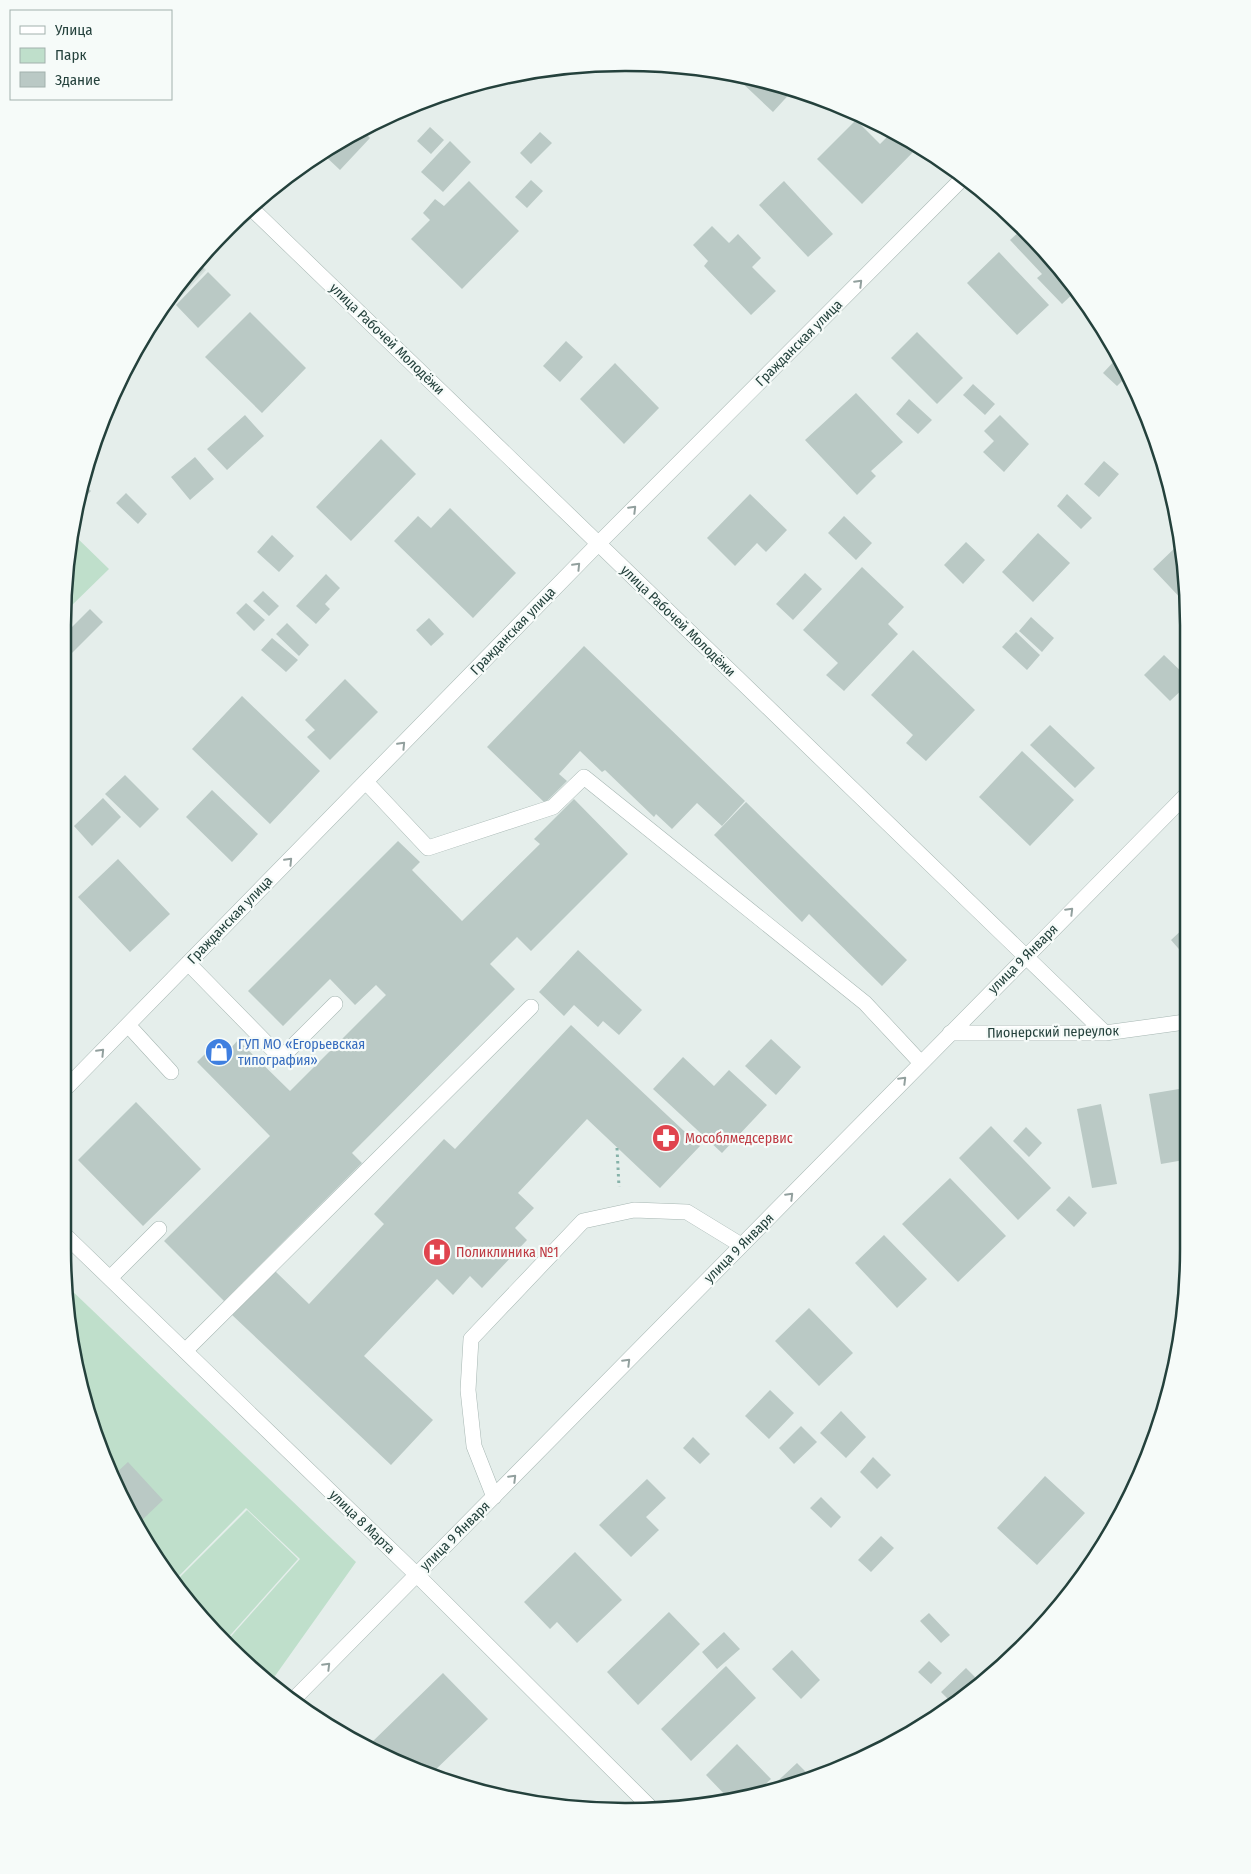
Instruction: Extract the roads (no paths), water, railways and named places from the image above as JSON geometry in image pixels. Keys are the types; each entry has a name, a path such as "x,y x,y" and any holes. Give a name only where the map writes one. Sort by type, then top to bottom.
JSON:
{"street":[{"name":"Гражданская улица","path":"71,1083 598,544 958,183"},
{"name":"улица Рабочей Молодёжи","path":"256,213 1105,1033"},
{"path":"366,782 428,848 553,807 584,777 865,1003 921,1063"},
{"name":"улица 9 Января","path":"297,1695 1180,801"},
{"path":"188,964 281,1058 336,1004"},
{"path":"185,1351 530,1007"},
{"name":"Пионерский переулок","path":"950,1033 1105,1033 1180,1023"},
{"path":"128,1026 171,1072"},
{"path":"494,1496 474,1446 468,1390 471,1339 583,1221 634,1210 687,1212 742,1245"},
{"path":"110,1278 159,1229"},
{"name":"улица 8 Марта","path":"71,1241 417,1575 645,1802"}],"place":[{"name":"ГУП МО «Егорьевская типография»","path":"219,1052"},
{"name":"Мособлмедсервис","path":"666,1138"},
{"name":"Поликлиника №1","path":"437,1252"}]}
